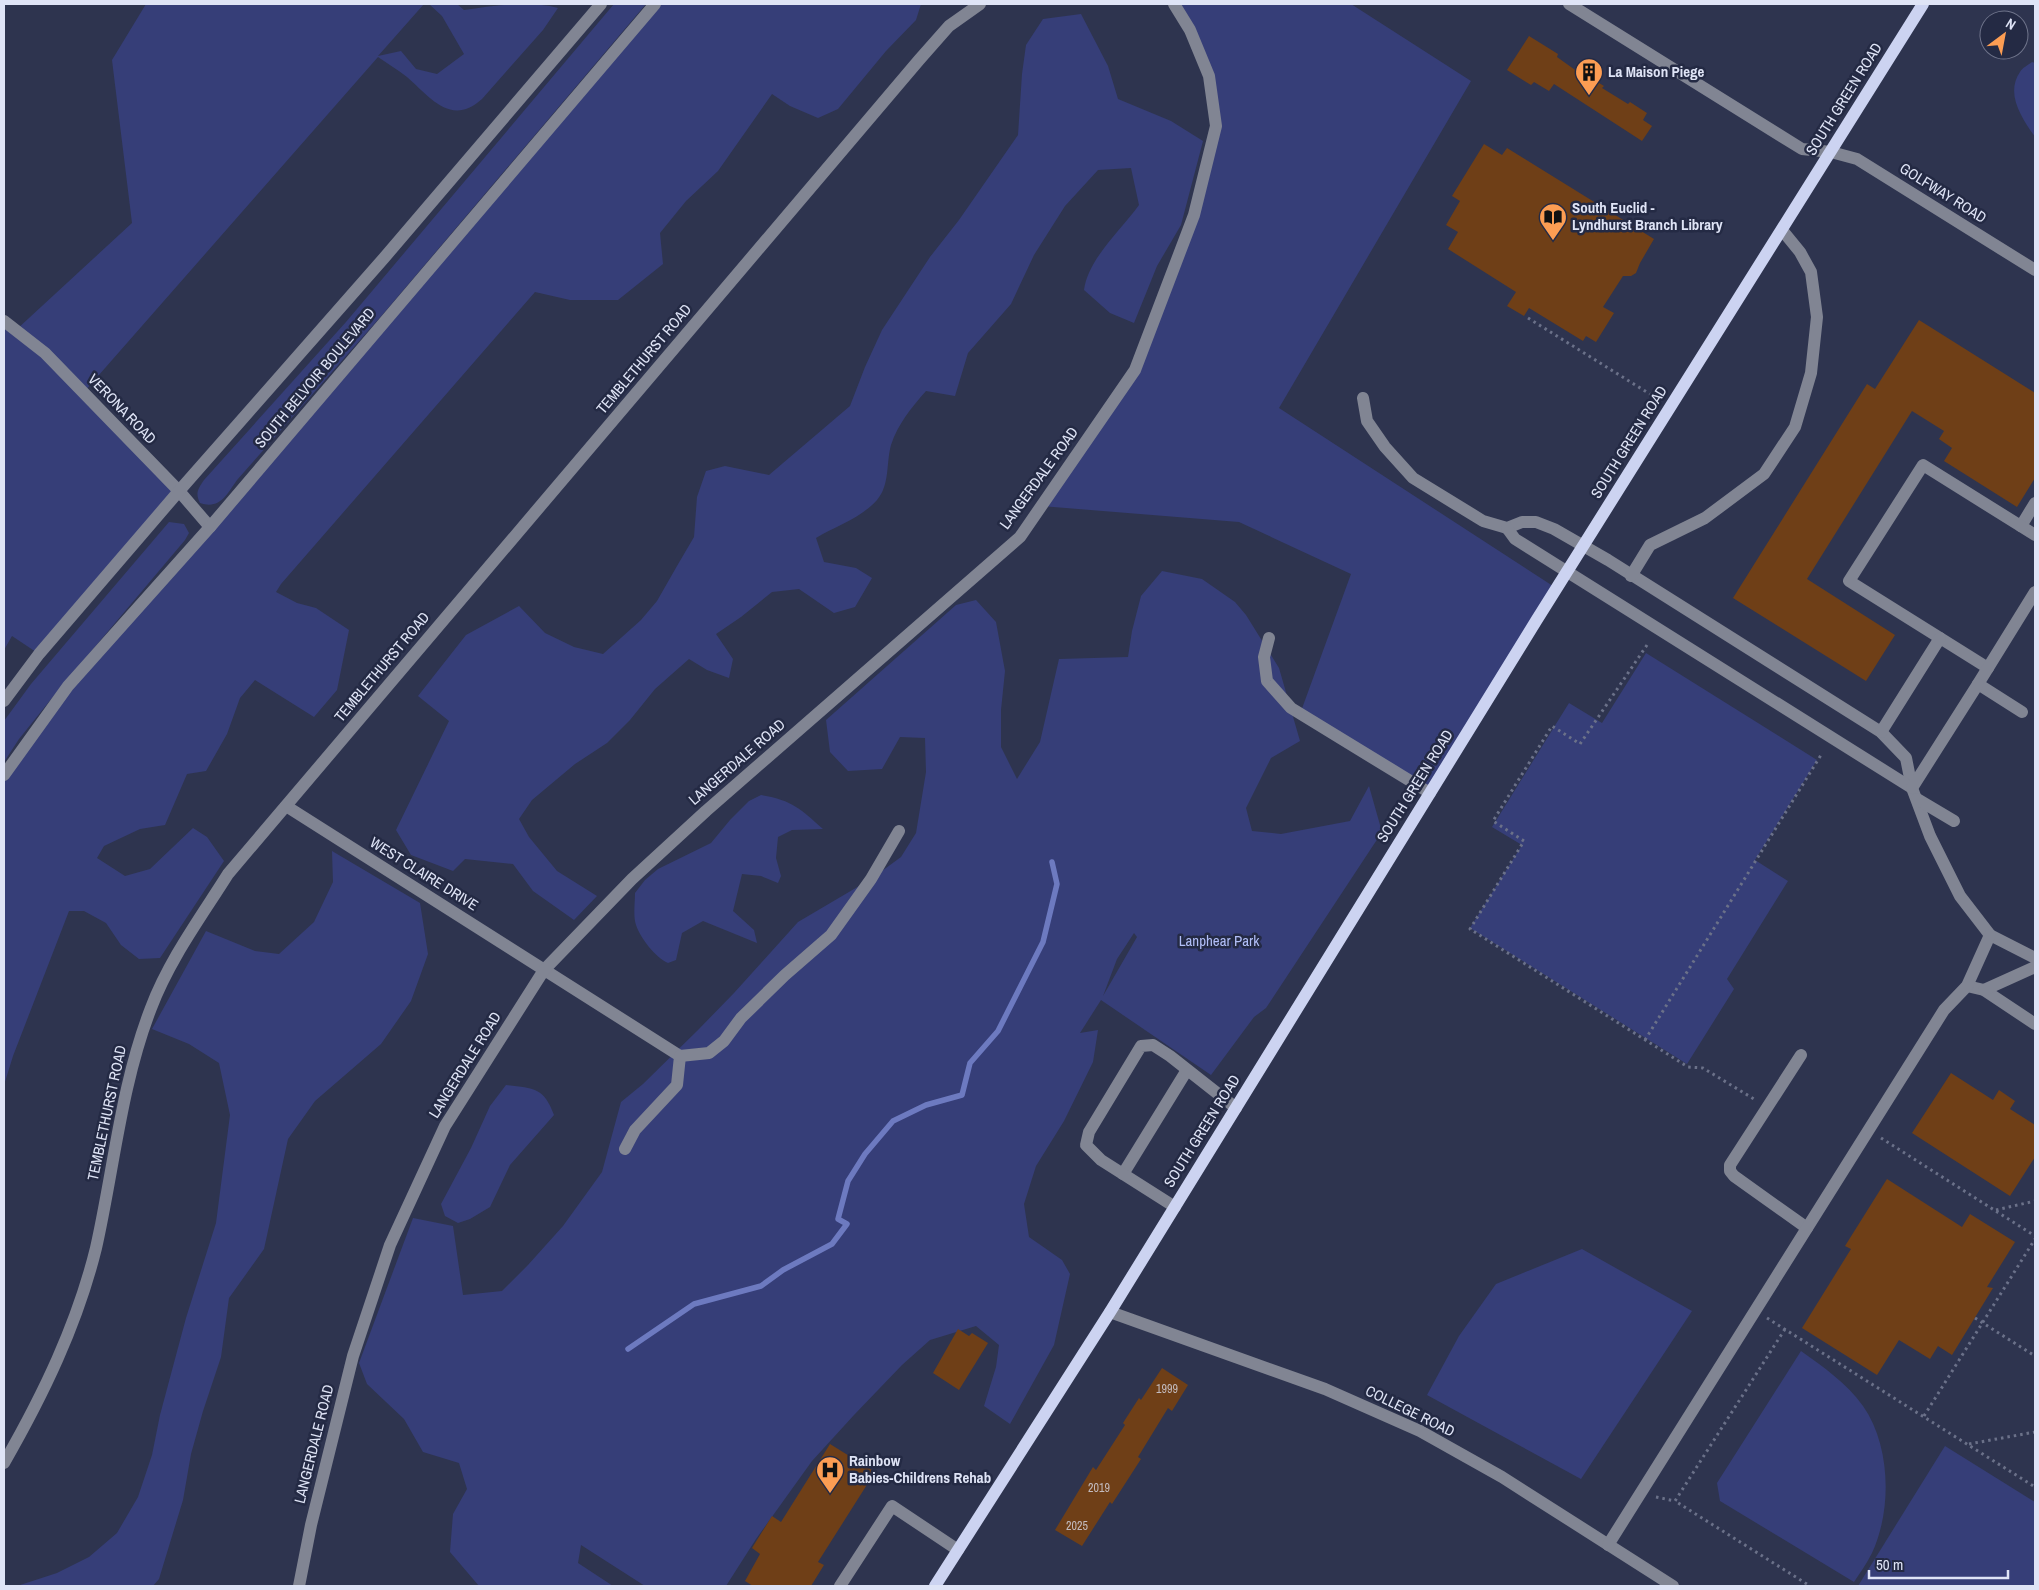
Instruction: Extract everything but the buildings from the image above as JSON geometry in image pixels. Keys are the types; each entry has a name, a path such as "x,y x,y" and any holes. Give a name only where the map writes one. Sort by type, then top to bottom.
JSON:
{"main road":[{"name":"SOUTH GREEN ROAD","path":"935,1586 1110,1312 1583,546 1923,4"}],"street":[{"name":"SOUTH BELVOIR BOULEVARD","path":"4,701 39,654 179,490 384,258 601,4"},
{"name":"SOUTH BELVOIR BOULEVARD","path":"4,775 68,686 210,527 655,4"},
{"name":"TEMBLETHURST ROAD","path":"4,1463 55,1367 76,1311 95,1249 126,1091 151,1008 168,969 228,874 919,60 950,26 980,4"},
{"name":"LANGERDALE ROAD","path":"300,1586 311,1525 353,1356 390,1245 445,1126 544,970 632,879 679,835 1020,537 1135,370 1194,215 1216,126 1209,76 1190,30 1174,4"},
{"name":"GOLFWAY ROAD","path":"1569,4 1802,149 1831,152 1857,159 2035,270"},
{"path":"1631,576 1650,545 1705,518 1764,474 1795,427 1811,373 1817,317 1811,272 1800,252 1782,230"},
{"name":"VERONA ROAD","path":"4,321 44,352 179,490 210,527"},
{"path":"1362,398 1367,421 1385,447 1413,478 1483,522 1507,528 1522,522 1536,522 1554,529 1881,732 1906,758 1914,794 1930,836 1960,896 1990,935 2035,958"},
{"path":"1988,668 1849,581 1922,465 2035,535"},
{"path":"2021,526 2035,503"},
{"path":"1507,528 1515,539 1568,571 1954,821"},
{"path":"1914,794 1978,684 2035,592"},
{"path":"1269,638 1264,656 1267,681 1290,708 1430,793"},
{"path":"1881,732 1940,638"},
{"path":"1978,684 2022,712"},
{"name":"WEST CLAIRE DRIVE","path":"286,806 680,1056"},
{"path":"625,1149 636,1130 677,1085 680,1056 709,1053 724,1041 741,1018 785,975 831,935 871,879 899,831"},
{"path":"1608,1545 1944,1010 1967,986 1990,935"},
{"path":"1984,990 2035,967"},
{"path":"1967,986 1984,990 2035,1024"},
{"path":"1175,1207 1101,1160 1086,1145 1089,1132 1130,1061 1141,1046 1153,1045 1236,1108"},
{"path":"1801,1055 1730,1165 1730,1171 1734,1176 1807,1228"},
{"path":"1123,1174 1187,1070"},
{"name":"COLLEGE ROAD","path":"1110,1312 1325,1389 1420,1431 1502,1477 1673,1586"},
{"path":"840,1586 892,1506 958,1550"}],"path":[{"path":"1528,318 1653,396"},
{"path":"1647,645 1580,744 1552,726 1493,821 1524,841 1470,929 1688,1067 1703,1068 1767,1108"},
{"path":"1644,1040 1821,755"},
{"path":"1878,1136 2035,1238 1924,1416"},
{"path":"1996,1211 2035,1201"},
{"path":"1763,1316 2035,1487"},
{"path":"1975,1318 2035,1356"},
{"path":"1675,1501 1784,1329"},
{"path":"1968,1444 2035,1432"},
{"path":"1652,1497 1675,1501 1810,1586"}],"green space":[{"path":"146,4 424,4 378,56 401,51 416,69 437,74 464,54 442,16 429,4 457,4 464,10 523,4 558,8 543,30 482,99 471,107 460,110 451,110 442,106 407,77 378,57 84,392 179,491 39,654 12,636 4,650 4,321 16,330 132,223 112,60"},
{"path":"614,4 646,4 383,314 237,480 226,495 213,504 200,503 198,491 204,480 346,322"},
{"path":"655,4 921,4 916,20 886,51 838,109 818,118 790,106 772,94 718,171 686,201 660,233 663,264 618,300 570,300 535,292 281,584 276,592 297,603 316,608 349,630 337,690 314,717 255,680 240,698 227,734 206,771 187,774 165,825 140,829 104,846 97,858 125,876 150,869 193,828 207,837 224,861 160,958 139,959 121,945 106,923 84,911 69,911 13,1056 4,1085 4,775 68,686"},
{"path":"1174,4 1351,4 1471,81 1279,408 1556,588 1430,793 1300,714 1351,574 1239,522 1041,506 1135,370 1194,215 1216,126 1209,76"},
{"path":"1081,14 1108,66 1118,99 1171,121 1203,141 1181,225 1157,266 1134,323 1110,313 1084,290 1087,278 1098,256 1139,205 1131,168 1098,170 1065,206 1034,255 1011,304 968,353 955,396 926,391 906,416 897,430 891,445 886,481 877,500 856,517 816,538 824,562 856,568 872,578 855,607 834,613 799,589 772,592 716,634 733,659 729,678 707,670 689,659 655,689 630,720 607,743 575,764 532,800 519,819 529,837 557,871 597,896 574,920 533,891 513,864 465,859 453,871 411,855 396,830 449,721 418,696 466,635 519,606 545,633 574,647 603,654 641,620 657,601 694,537 697,497 706,471 725,466 769,475 850,406 882,330 930,257 959,220 1018,135 1026,45 1043,19"},
{"path":"2032,62 2035,63 2035,137 2017,106 2014,89 2021,71"},
{"path":"169,522 184,524 189,533 185,540 56,693 19,739 4,762 4,721 31,684"},
{"name":"Lanphear Park","path":"1162,571 1202,579 1235,602 1246,615 1279,668 1300,741 1271,758 1246,808 1252,831 1281,834 1350,821 1369,786 1382,832 1266,1008 1254,1017 1211,1075 1101,1000 1080,1033 1098,1030 1093,1062 1064,1121 1036,1166 1024,1204 1029,1237 1062,1260 1070,1274 1054,1345 1010,1424 984,1406 996,1367 999,1345 976,1326 930,1340 902,1365 812,1461 756,1539 726,1586 645,1586 581,1545 578,1563 613,1586 479,1586 450,1552 453,1514 467,1489 459,1463 423,1452 404,1419 367,1384 359,1363 413,1218 453,1226 463,1295 502,1291 563,1226 602,1172 621,1102 643,1084 698,1030 798,922 871,879 901,857 916,833 926,772 925,738 900,737 882,769 848,771 830,752 826,720 956,605 976,600 996,622 1005,671 1001,710 1001,747 1017,779 1040,742 1059,659 1128,657 1132,631 1141,596","holes":["1134,933 1137,937 1103,996 1117,959"]},
{"path":"1646,653 1817,760 1755,860 1788,881 1727,979 1734,989 1687,1064 1470,928 1522,845 1492,827 1569,703 1602,723"},
{"path":"761,795 795,806 823,829 792,830 778,837 776,858 781,876 778,883 761,876 742,874 733,911 754,930 757,943 703,921 682,933 676,960 668,963 649,947 641,936 634,914 635,893 645,880 658,869 711,843 749,801"},
{"path":"332,851 420,903 428,954 411,1001 381,1044 315,1101 288,1139 264,1249 229,1298 221,1357 203,1411 191,1454 183,1500 159,1579 153,1586 17,1586 57,1573 89,1557 117,1533 138,1497 152,1455 160,1415 186,1318 216,1223 230,1115 219,1063 189,1044 152,1029 206,931 255,951 279,954 314,922 333,882"},
{"path":"506,1085 530,1088 542,1094 554,1115 510,1165 490,1207 470,1219 458,1223 445,1216 441,1204 471,1148 490,1106"},
{"path":"1582,1249 1692,1311 1581,1479 1427,1395 1459,1336 1496,1284"},
{"path":"1801,1351 1850,1390 1863,1406 1879,1440 1885,1478 1883,1518 1879,1536 1872,1553 1854,1582 1720,1501 1717,1483"},
{"path":"1945,1446 2035,1502 2035,1586 1858,1586"}],"waterway":[{"path":"628,1349 694,1304 761,1286 783,1270 832,1244 847,1224 838,1219 848,1181 865,1154 893,1121 926,1105 962,1095 970,1063 998,1031 1043,942 1057,884 1052,862"}],"place":[{"name":"La Maison Piege","path":"1589,96"},
{"name":"South Euclid - Lyndhurst Branch Library","path":"1553,241"},
{"name":"Rainbow Babies-Childrens Rehab","path":"830,1494"}]}
